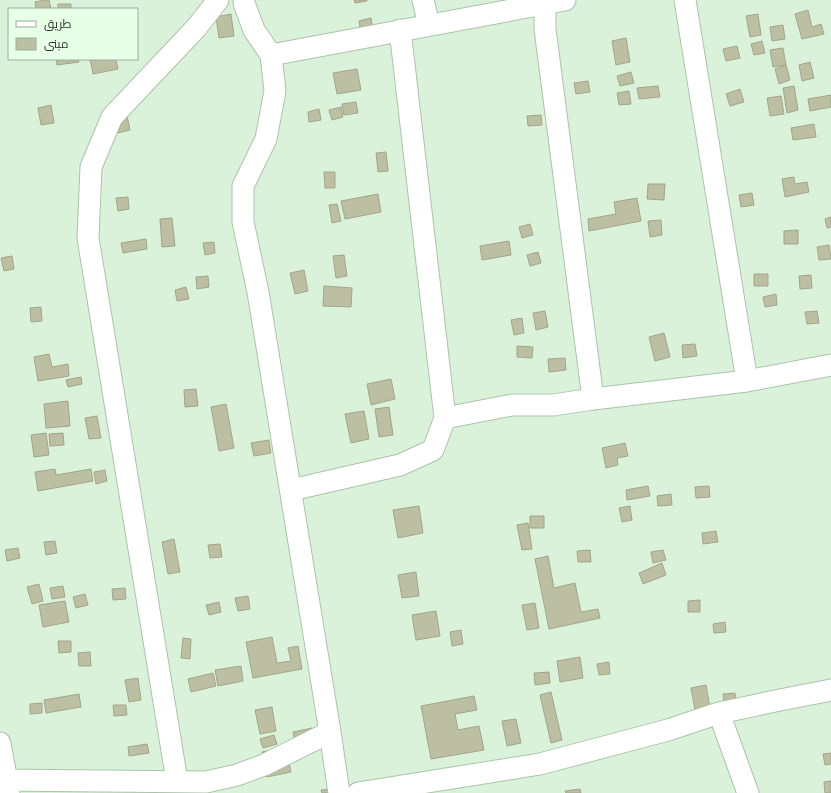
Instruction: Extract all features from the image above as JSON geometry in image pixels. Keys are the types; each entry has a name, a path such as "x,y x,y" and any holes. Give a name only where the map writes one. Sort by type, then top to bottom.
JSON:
{"street":[{"path":"177,782 88,238 90,167 112,117 197,27 218,0"},
{"path":"244,0 254,30 271,55 275,91 266,139 243,186 243,222 258,292 339,793"},
{"path":"423,0 429,25"},
{"path":"685,0 747,381"},
{"path":"271,55 551,1 545,28 593,399"},
{"path":"291,490 400,465 433,450 445,418 400,30"},
{"path":"445,418 512,405 553,405 747,381 831,365"},
{"path":"358,793 540,764 668,730 718,713 831,690"},
{"path":"718,713 748,793"},
{"path":"0,743 5,784 206,782 237,775 264,765 330,732"}],"building":[{"path":"49,0 51,8 36,8 35,2"},
{"path":"354,0 367,0 367,1 355,3"},
{"path":"58,4 71,4 71,8 58,8"},
{"path":"808,10 812,27 821,24 824,34 802,39 795,14"},
{"path":"231,14 234,36 219,38 216,17"},
{"path":"758,14 761,35 750,37 746,16"},
{"path":"371,18 373,30 361,33 359,21"},
{"path":"783,25 785,39 772,41 770,27"},
{"path":"626,38 630,62 616,65 612,41"},
{"path":"762,41 765,53 754,55 751,44"},
{"path":"737,46 740,58 726,61 723,49"},
{"path":"783,48 786,65 773,67 770,50"},
{"path":"56,60 78,60 79,62 57,65"},
{"path":"90,60 116,60 118,69 93,74"},
{"path":"810,62 814,78 802,81 799,65"},
{"path":"786,65 790,80 779,84 775,69"},
{"path":"357,69 361,90 337,94 333,73"},
{"path":"631,72 634,83 620,86 617,76"},
{"path":"588,81 590,92 576,94 574,83"},
{"path":"658,86 660,97 639,99 637,88"},
{"path":"794,86 798,110 787,113 783,88"},
{"path":"740,89 744,102 730,106 726,94"},
{"path":"629,91 631,104 619,105 617,93"},
{"path":"831,95 831,107 810,111 808,99"},
{"path":"781,96 784,114 770,116 767,98"},
{"path":"356,102 358,113 344,115 342,104"},
{"path":"51,105 54,123 41,125 38,108"},
{"path":"341,107 343,117 332,120 329,110"},
{"path":"319,109 321,120 309,122 308,112"},
{"path":"126,111 130,130 105,136 101,116"},
{"path":"541,115 542,125 528,126 527,116"},
{"path":"814,124 816,137 793,140 791,128"},
{"path":"386,152 388,171 378,172 376,153"},
{"path":"324,172 335,172 335,188 325,188"},
{"path":"794,177 795,184 807,182 809,192 785,197 782,179"},
{"path":"648,184 665,184 664,200 647,199"},
{"path":"752,193 754,205 741,207 739,195"},
{"path":"378,194 381,212 345,219 341,201"},
{"path":"128,197 129,209 118,211 116,198"},
{"path":"637,198 641,221 589,231 588,219 616,214 614,202"},
{"path":"337,204 341,221 332,223 329,205"},
{"path":"831,217 831,227 827,228 825,219"},
{"path":"172,218 175,246 162,247 160,219"},
{"path":"661,220 662,235 650,237 648,221"},
{"path":"530,224 533,235 522,238 519,227"},
{"path":"798,230 798,244 784,244 784,231"},
{"path":"146,239 147,249 123,253 121,243"},
{"path":"509,241 511,255 482,260 480,246"},
{"path":"214,242 215,253 205,255 203,243"},
{"path":"829,245 831,259 819,260 817,247"},
{"path":"538,252 541,263 530,266 527,255"},
{"path":"344,255 347,276 336,278 333,256"},
{"path":"12,256 14,269 4,271 1,258"},
{"path":"304,270 308,291 295,294 290,273"},
{"path":"754,274 768,274 768,286 754,286"},
{"path":"811,275 812,288 800,289 799,276"},
{"path":"208,276 209,287 197,289 196,277"},
{"path":"324,286 352,288 351,307 323,306"},
{"path":"186,287 189,299 177,301 175,290"},
{"path":"776,294 777,305 765,307 763,297"},
{"path":"41,307 42,321 31,322 30,308"},
{"path":"545,311 548,327 536,330 533,313"},
{"path":"817,311 819,323 807,324 805,312"},
{"path":"522,318 524,333 514,335 511,320"},
{"path":"664,333 670,357 655,361 649,337"},
{"path":"695,344 697,356 683,358 682,345"},
{"path":"517,346 533,347 532,358 517,357"},
{"path":"49,354 52,367 68,364 69,376 38,381 34,357"},
{"path":"565,358 566,370 549,372 548,359"},
{"path":"81,377 82,384 68,387 66,380"},
{"path":"391,379 395,399 371,405 367,384"},
{"path":"196,389 198,406 185,407 184,390"},
{"path":"68,401 70,426 46,428 44,404"},
{"path":"226,404 234,448 219,451 211,407"},
{"path":"389,407 393,435 379,437 375,409"},
{"path":"364,411 369,439 351,443 345,414"},
{"path":"97,416 101,438 89,439 85,418"},
{"path":"46,433 49,455 34,457 31,435"},
{"path":"63,433 64,445 50,446 49,434"},
{"path":"269,440 271,453 254,456 251,443"},
{"path":"625,443 628,456 617,458 618,465 606,468 602,448"},
{"path":"55,469 56,475 91,469 93,481 38,491 35,472"},
{"path":"105,470 107,481 96,484 94,472"},
{"path":"648,486 650,496 627,500 626,490"},
{"path":"709,486 710,497 696,498 695,487"},
{"path":"671,494 672,505 658,506 657,496"},
{"path":"419,506 423,533 398,538 393,510"},
{"path":"630,506 632,520 622,522 619,508"},
{"path":"530,516 544,516 544,528 530,528"},
{"path":"528,523 532,549 522,550 517,525"},
{"path":"716,531 718,542 703,544 702,533"},
{"path":"174,539 180,572 168,574 162,542"},
{"path":"55,541 57,553 46,555 44,542"},
{"path":"220,544 222,557 210,558 208,545"},
{"path":"18,548 20,558 7,561 5,550"},
{"path":"590,550 591,562 578,562 577,551"},
{"path":"663,550 666,560 653,563 651,552"},
{"path":"548,556 554,588 575,583 581,612 598,609 600,618 549,629 535,559"},
{"path":"662,563 666,575 643,584 639,573"},
{"path":"416,572 419,596 402,598 398,575"},
{"path":"39,584 43,601 32,604 27,587"},
{"path":"63,586 65,597 52,599 50,588"},
{"path":"125,588 126,599 113,600 112,589"},
{"path":"85,594 88,605 76,608 73,597"},
{"path":"248,596 250,609 238,611 235,598"},
{"path":"700,600 700,612 688,612 688,601"},
{"path":"65,601 69,622 43,627 39,605"},
{"path":"219,602 221,612 209,615 206,605"},
{"path":"535,603 539,628 527,630 522,605"},
{"path":"436,611 440,636 416,640 412,615"},
{"path":"725,622 726,632 714,633 713,624"},
{"path":"461,630 463,644 452,646 450,632"},
{"path":"272,637 277,663 291,661 288,648 298,646 302,669 253,678 246,642"},
{"path":"183,638 191,639 190,659 181,658"},
{"path":"58,641 71,641 71,652 59,653"},
{"path":"90,652 91,666 79,666 78,653"},
{"path":"580,657 583,678 560,682 557,661"},
{"path":"609,662 610,674 599,675 597,664"},
{"path":"241,666 243,681 218,686 215,670"},
{"path":"549,672 550,683 535,685 534,673"},
{"path":"213,673 216,686 191,692 188,679"},
{"path":"138,678 141,700 129,702 125,680"},
{"path":"706,685 710,708 695,710 691,688"},
{"path":"551,692 562,740 551,743 540,695"},
{"path":"735,693 736,703 724,705 723,694"},
{"path":"79,694 81,707 46,713 44,700"},
{"path":"474,696 477,710 455,714 458,730 479,726 484,750 431,759 421,706"},
{"path":"42,703 42,713 30,714 30,704"},
{"path":"113,705 126,705 127,715 114,716"},
{"path":"272,707 276,731 260,734 255,710"},
{"path":"516,719 521,743 507,746 502,721"},
{"path":"312,728 314,739 295,743 293,732"},
{"path":"274,735 277,744 263,748 260,739"},
{"path":"147,744 149,753 129,756 128,747"},
{"path":"286,747 291,772 267,777 262,752"},
{"path":"831,753 831,764 825,765 823,754"},
{"path":"831,781 831,793 825,793 824,782"},
{"path":"332,789 333,793 322,793 321,790"},
{"path":"580,789 581,793 566,793 565,791"}]}
